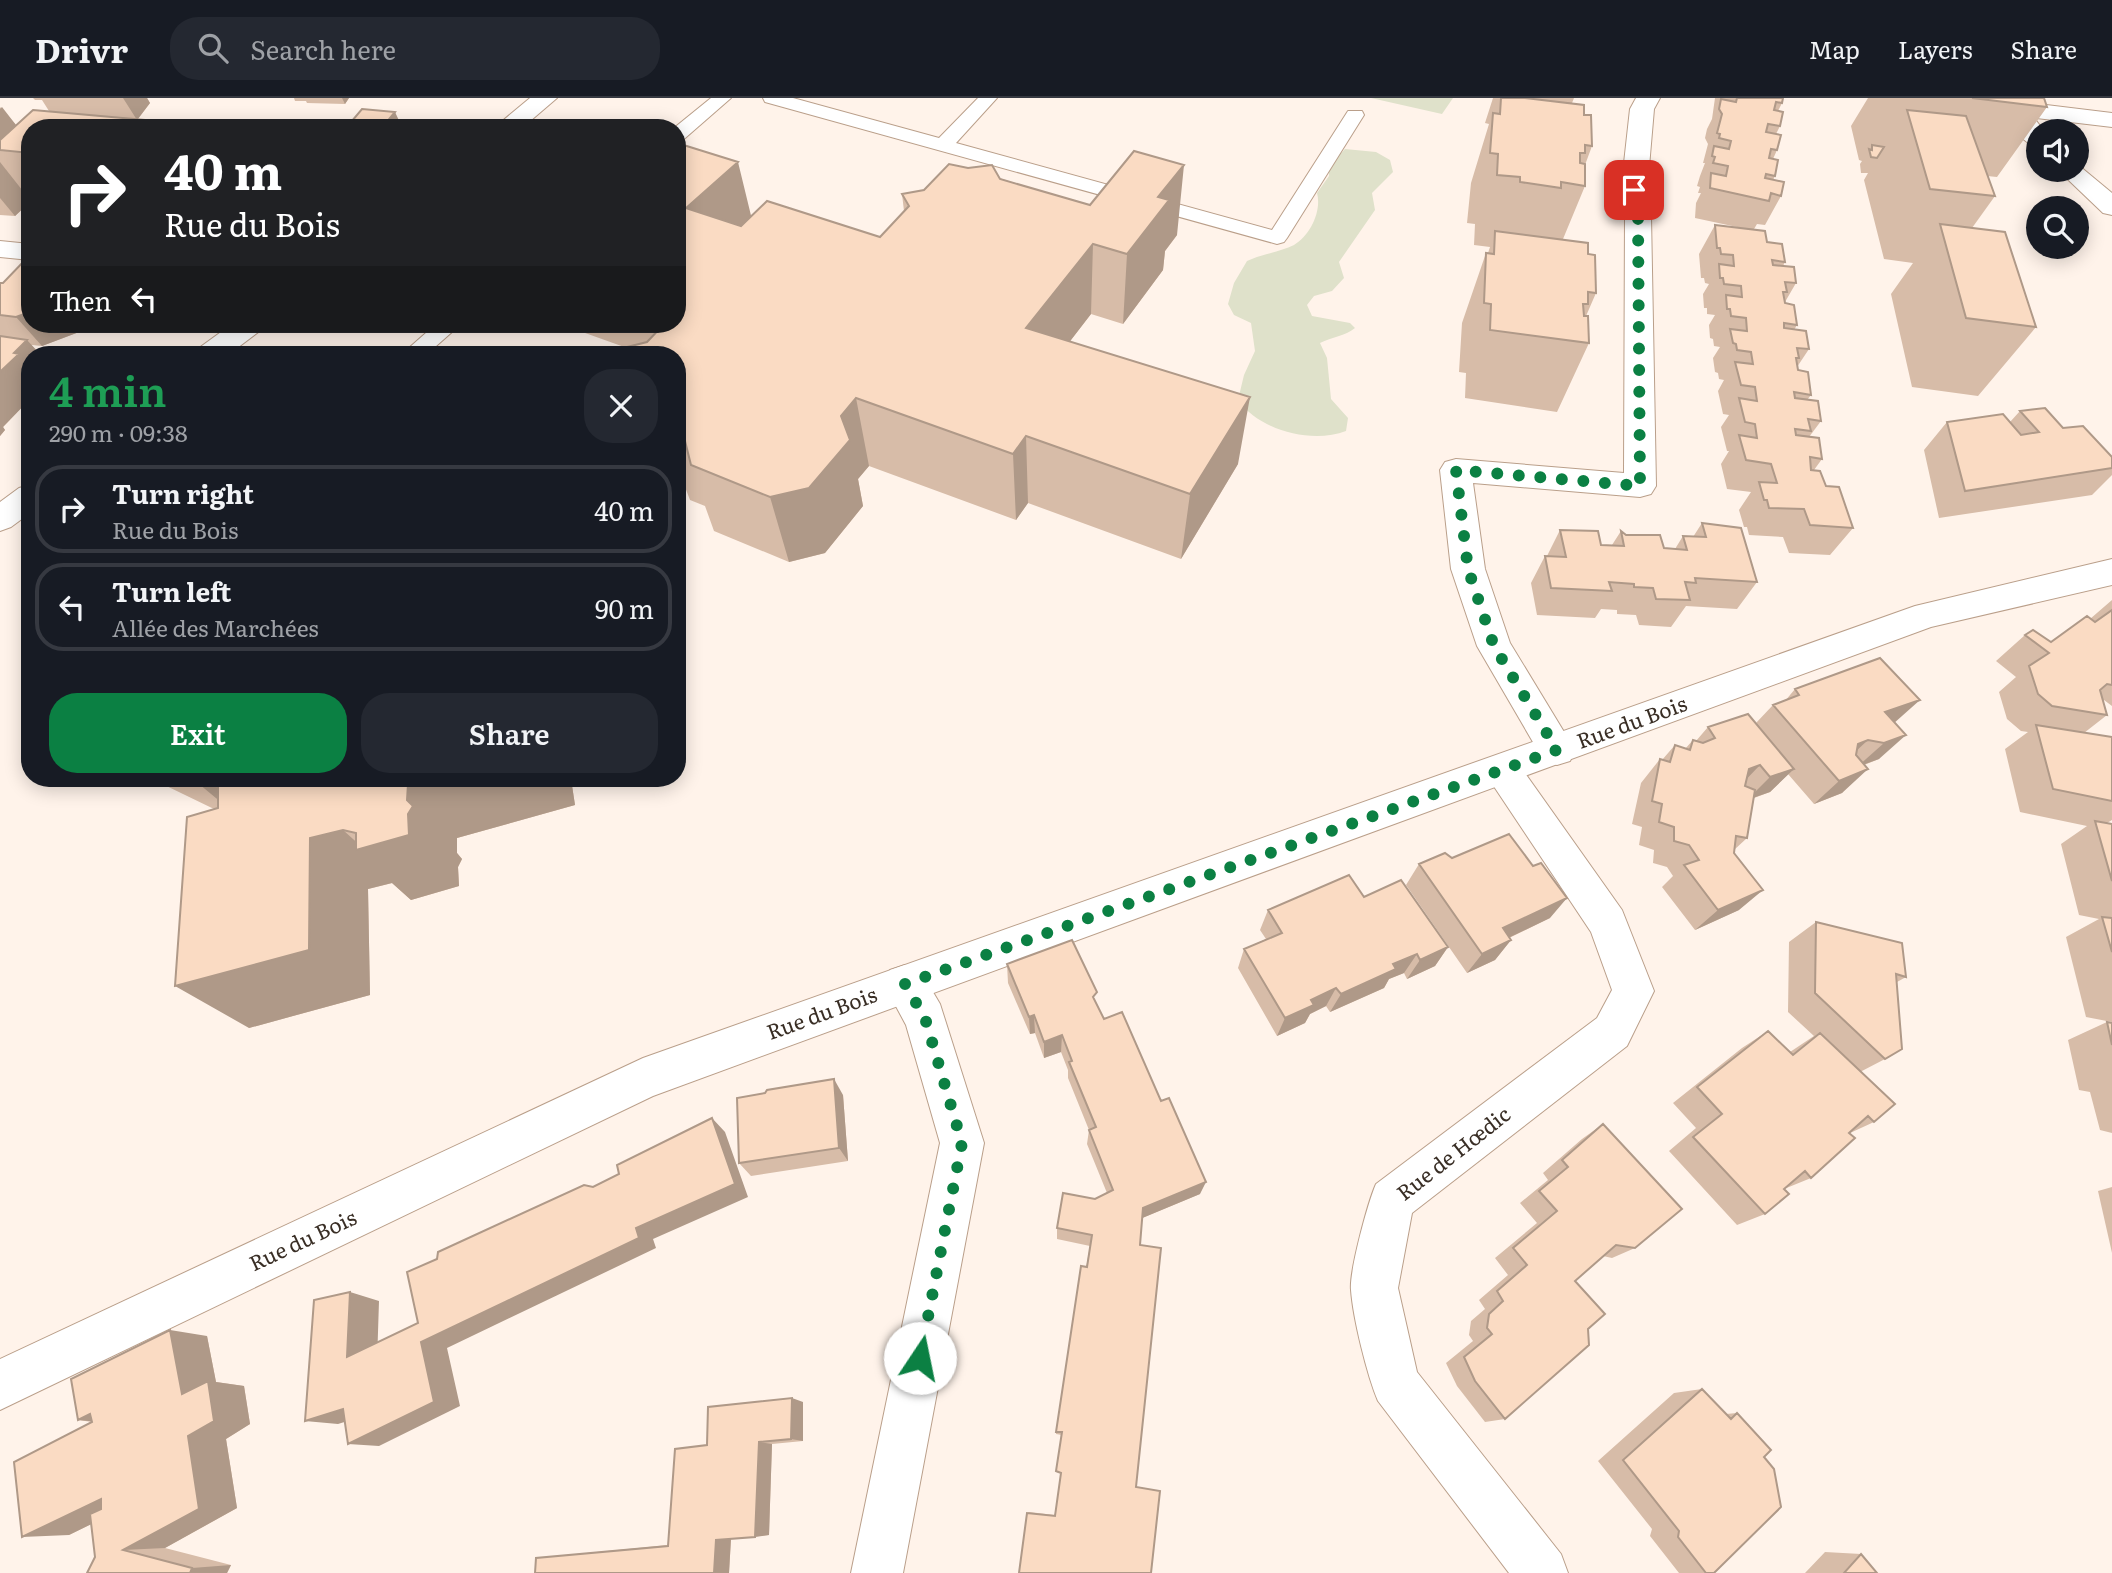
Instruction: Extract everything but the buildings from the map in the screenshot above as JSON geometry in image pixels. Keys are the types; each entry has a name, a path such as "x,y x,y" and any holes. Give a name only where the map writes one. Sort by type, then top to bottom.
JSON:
{"street":[{"path":"518,119 545,98"},
{"path":"1557,750 1494,646 1468,569 1456,470 1640,486 1638,216 1634,190 1643,109 1648,98"},
{"path":"1927,98 2009,103 2112,120"},
{"path":"2009,103 2026,125"},
{"path":"2084,182 2112,207"},
{"path":"0,249 21,251"},
{"path":"227,346 241,333"},
{"path":"0,519 21,503"},
{"name":"Rue du Bois","path":"0,1385 643,1079 1927,615 2112,572"},
{"name":"Rue de Hœdic","path":"1502,770 1608,923 1633,991 1612,1032 1392,1200 1374,1288 1395,1384 1542,1573"},
{"path":"877,1573 962,1143 925,1018 905,984"}],"lane":[{"path":"686,128 722,98"},
{"path":"772,98 1277,237 1355,115"},
{"path":"943,145 988,98"},
{"path":"423,346 439,333"}],"green space":[{"path":"1371,98 1453,98 1442,114"},
{"path":"1345,149 1376,152 1390,160 1393,172 1372,193 1375,210 1339,262 1344,278 1332,291 1314,296 1307,305 1312,316 1350,323 1355,328 1320,343 1327,358 1331,399 1348,418 1346,431 1332,435 1303,435 1273,427 1259,420 1238,400 1244,375 1255,351 1251,323 1234,315 1228,304 1234,283 1247,261 1294,245 1305,236 1316,215 1317,193 1329,176 1329,166"}],"route":[{"path":"920,1358 962,1143 925,1018 905,984 1557,750 1494,646 1468,569 1456,470 1640,486 1638,216 1634,190"}]}
